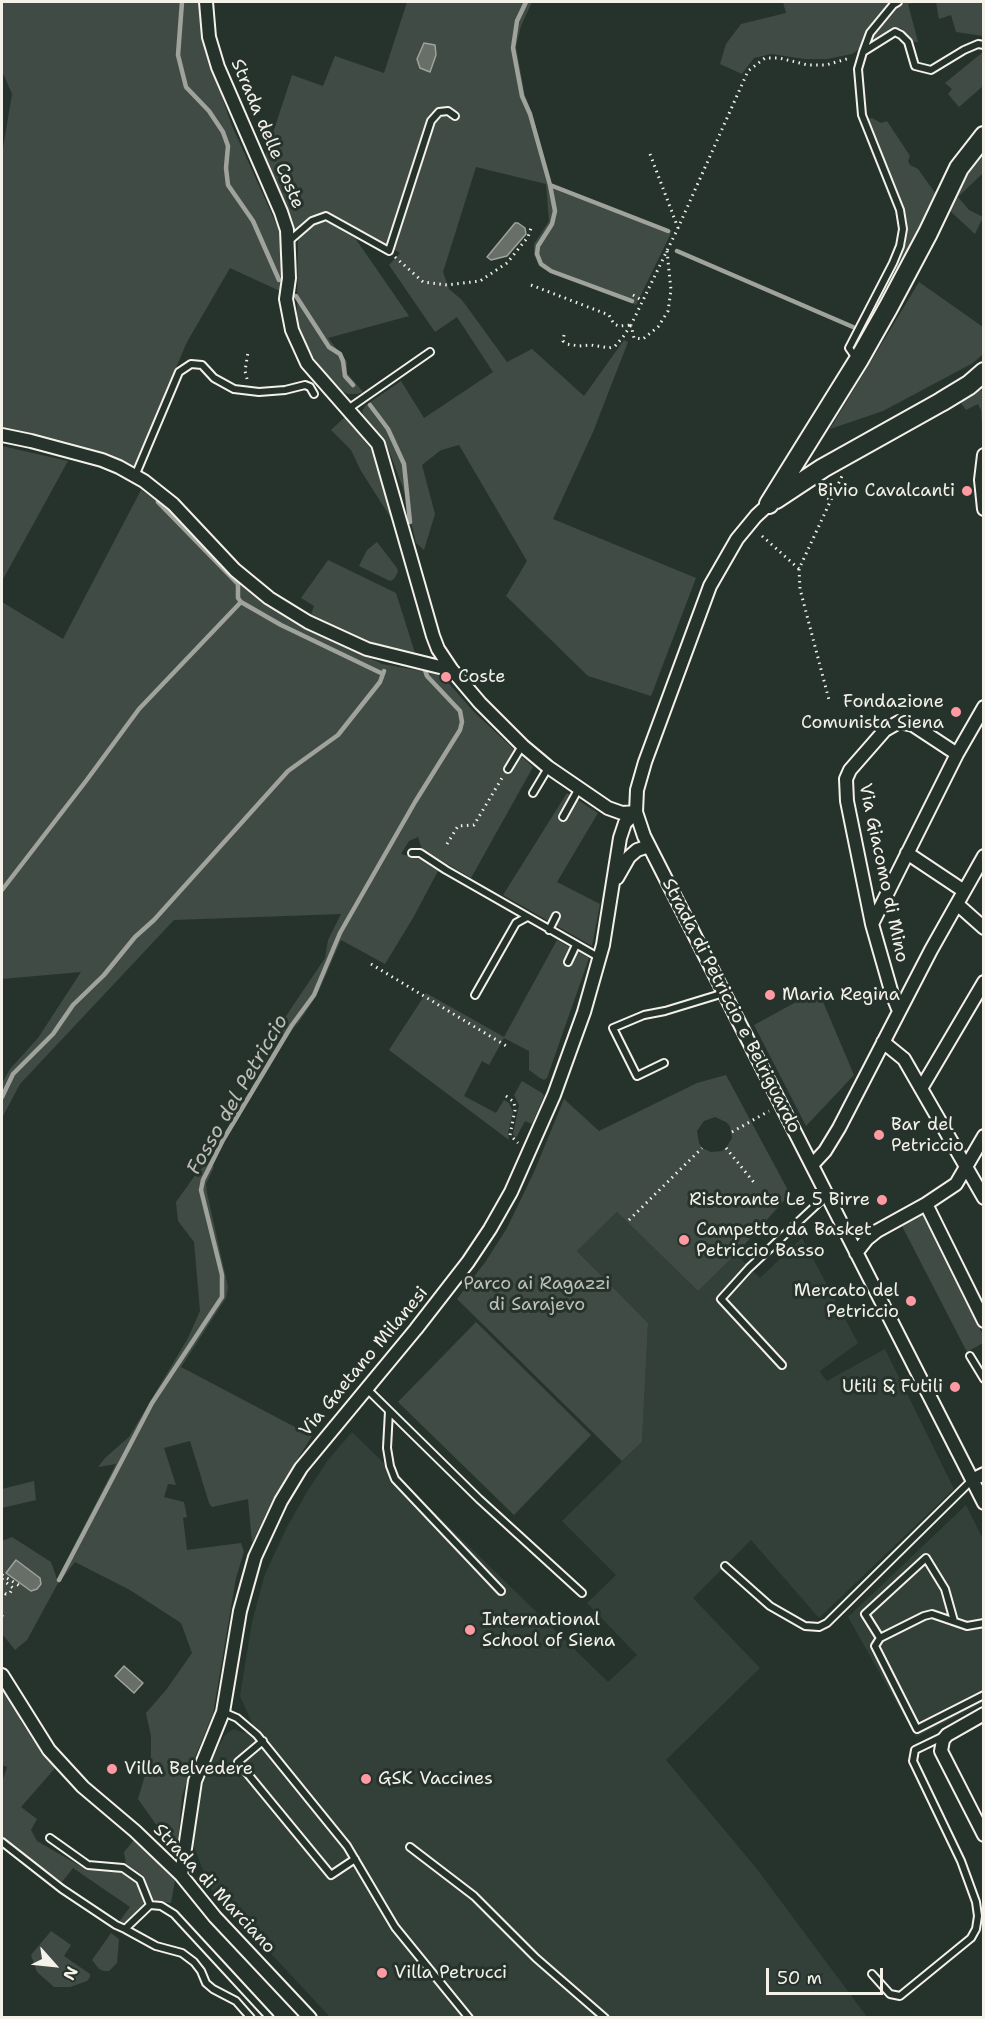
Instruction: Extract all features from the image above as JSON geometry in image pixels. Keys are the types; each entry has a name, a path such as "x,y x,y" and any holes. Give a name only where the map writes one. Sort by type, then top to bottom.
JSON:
{"street":[{"name":"Strada delle Coste","path":"206,2 209,37 218,67 281,212 288,242 289,278 286,298 292,330 307,363 378,444 433,636 452,670 480,703 523,746 578,790 615,812 636,812"},
{"name":"Strada di Petriccio e Belriguardo","path":"769,504 858,361 922,245 958,168 982,140"},
{"name":"Strada di Petriccio e Belriguardo","path":"984,372 976,384 823,468 769,504 748,524 710,586 645,762 637,790 636,812 649,846 984,1503"},
{"path":"2,435 102,460 135,476 172,504 235,570 269,598 308,622 367,649 452,670"},
{"path":"808,441 811,453 823,468"},
{"path":"984,455 981,480 984,509"},
{"path":"872,924 957,754 984,707"},
{"name":"Via Giacomo di Mino","path":"900,1011 892,994 872,924 845,786 848,774 885,730 899,722 913,725 957,754"},
{"name":"Via Gaetano Milanesi","path":"181,1875 195,1781 223,1712 240,1611 255,1557 281,1501 301,1468 416,1329 478,1248 511,1192 564,1068 600,958 614,885 620,838 625,823 636,812"},
{"name":"Via Gaetano Milanesi","path":"614,885 629,857 637,850 649,846"},
{"path":"907,853 964,891"},
{"path":"812,1165 831,1142 984,856"},
{"path":"957,904 984,928"},
{"path":"922,1088 984,982"},
{"path":"884,1042 904,1059 984,1198"},
{"path":"856,1253 877,1231 926,1204 956,1184 979,1153 984,1136"},
{"path":"926,1204 984,1321"},
{"path":"972,1480 984,1474"},
{"name":"Strada di Marciano","path":"2,1675 49,1750 83,1787 135,1831 181,1875 215,1917 310,2018"},
{"path":"984,1714 947,1735 942,1746 943,1757 984,1835"}],"lane":[{"path":"858,361 849,348 900,246 903,229 900,210 862,115 858,69 870,33 898,2"},
{"path":"863,52 895,32 902,35 908,42 915,66 931,70 964,50 978,44 984,45"},
{"path":"288,242 312,221 326,216 389,251 431,122 439,112 448,111 455,116"},
{"path":"348,409 430,352"},
{"path":"135,476 179,372 191,364 202,365 214,378 234,389 285,390 304,385 310,387 314,394"},
{"path":"508,769 523,746"},
{"path":"533,793 548,767"},
{"path":"563,817 578,790"},
{"path":"412,853 420,853 600,958"},
{"path":"549,930 556,916"},
{"path":"475,995 516,922 527,917"},
{"path":"568,962 576,945"},
{"path":"664,1063 637,1076 613,1028 644,1015 724,993"},
{"path":"782,1365 721,1299 749,1268 827,1195"},
{"path":"970,1356 984,1379"},
{"path":"366,1389 479,1499 582,1593"},
{"path":"389,1411 387,1448 395,1479 501,1592"},
{"path":"725,1566 770,1606 805,1626 819,1627 827,1623 972,1480"},
{"path":"880,1638 865,1614 926,1558 945,1589 954,1621"},
{"path":"984,1623 967,1626 933,1614 924,1616 880,1638 875,1646 917,1730 984,1695"},
{"path":"223,1712 242,1722 262,1741 355,1859 395,1927 469,2018"},
{"path":"872,1974 890,1994 900,1996 971,1938 976,1929 978,1916 961,1861 913,1761 915,1750 947,1735"},
{"path":"262,1741 238,1762 332,1875 355,1859"},
{"path":"50,1838 87,1864 123,1868 140,1880 150,1905"},
{"path":"2,1842 62,1889 116,1925 156,1946 182,1953 194,1962 206,1983 236,2001 250,2018"},
{"path":"410,1847 474,1896 536,1958 605,2018"},
{"path":"125,1929 150,1905 161,1906 174,1914 270,2018"}],"path":[{"path":"564,335 563,341 567,344 609,348 615,346 623,337 678,228 748,71 756,63 765,58 779,57 808,65 826,65 846,60 863,52"},
{"path":"650,154 678,228"},
{"path":"389,251 423,282 447,285 480,280 507,263 528,237 531,228"},
{"path":"631,325 634,338 643,339 658,327 668,311 671,290 667,251"},
{"path":"531,285 609,315 614,324 631,325"},
{"path":"633,295 643,301"},
{"path":"247,390 245,371 248,352"},
{"path":"829,700 800,589 799,569 844,473"},
{"path":"817,491 831,500"},
{"path":"762,536 799,569"},
{"path":"447,844 458,825 474,825 508,769"},
{"path":"371,964 508,1047"},
{"path":"506,1095 513,1102 515,1110 511,1137 530,1150"},
{"path":"732,1132 770,1110"},
{"path":"629,1220 702,1148"},
{"path":"726,1148 756,1185"},
{"path":"2,1577 20,1586"},
{"path":"2,1577 13,1588 10,1593 2,1592"}],"shaded area":[{"path":"424,43 435,45 436,55 430,72 420,68 417,59"},
{"path":"515,223 525,228 526,234 507,256 491,260 487,257"},
{"path":"617,1212 698,1291 736,1254 760,1278 802,1238 858,1343 820,1371 822,1375 827,1381 885,1349 954,1489 819,1618 751,1540 693,1598 760,1668 666,1760 757,1869 867,2017 330,2017 210,1888 192,1842 200,1795 209,1763 226,1734 234,1729 245,1733 253,1725 240,1696 252,1622 265,1574 287,1527 308,1490 328,1460 352,1432 608,1682 637,1655 587,1603 616,1575 562,1521 642,1442 648,1323 577,1251"},
{"path":"966,1505 983,1539 983,1703 916,1737 848,1617"},
{"path":"16,1560 40,1578 41,1584 37,1589 31,1591 6,1573"},
{"path":"124,1666 143,1683 134,1693 115,1676"}],"green space":[{"path":"2,2 201,2 202,39 232,126 280,232 284,270 282,292 230,268 187,342 134,466 107,453 2,429 2,154 12,94 2,71"},
{"path":"407,2 532,2 521,26 516,47 525,96 533,116 551,184 672,231 636,305 550,273 539,266 534,255 534,244 549,221 546,184 476,167 443,272 449,289 462,300 507,362 532,349 584,396 624,340 628,342 593,432 553,519 696,578 651,696 588,676 506,596 527,561 459,445 441,450 422,465 435,514 424,550 416,543 403,488 386,443 362,411 366,405 401,381 424,418 493,372 457,317 435,332 389,265 400,253 329,212 310,216 291,234 287,205 265,157 292,75 323,86 335,56 384,73"},
{"path":"783,2 919,2 908,4 918,42 914,42 901,28 874,39 852,54 827,59 805,59 771,54 754,58 742,74 720,64 726,44 741,24 786,13"},
{"path":"936,2 983,2 983,36 956,32 951,15 939,19"},
{"path":"983,52 983,86 959,107 948,94 952,89 945,83"},
{"path":"872,118 881,123 887,121 910,156 908,161 910,165 918,169 936,194 858,351 856,344 859,335 905,246 907,227 903,208 867,119"},
{"path":"978,155 983,155 983,173 958,197 969,210 983,217 975,234 949,210"},
{"path":"326,221 355,238 409,316 328,338 347,362 347,373 363,392 357,394 342,391 321,369 300,335 297,319 298,238 313,225"},
{"path":"919,282 983,327 983,354 973,363 883,411 830,429"},
{"path":"974,391 983,392 982,426 981,410 978,404 966,410 959,400"},
{"path":"345,417 374,453 386,488 391,518 361,471 351,450 331,430"},
{"path":"2,446 68,461 2,581"},
{"path":"141,490 169,509 234,576 263,602 302,626 382,664 434,673 444,678 475,713 533,767 471,878 422,849 418,837 409,841 401,854 418,858 438,871 385,964 341,940 317,995 299,1022 286,1036 279,1034 280,1025 325,958 328,940 341,914 174,920 20,1084 2,1118 2,1083 10,1069 38,1038 81,972 2,979 2,602 63,639"},
{"path":"377,542 397,568 398,572 390,581 359,566 367,550"},
{"path":"328,560 396,593 416,656 368,644 310,617 314,606 301,598"},
{"path":"567,793 598,813 557,882 600,904 592,946 503,895"},
{"path":"557,940 589,958 547,1078 544,1080 529,1070 529,1051 504,1038 489,1065 482,1061 464,1096 496,1113 504,1100 509,1103 513,1112 508,1133 509,1140 389,1050 426,993 504,1037"},
{"path":"818,990 854,1075 806,1126 754,1025"},
{"name":"Parco ai Ragazzi di Sarajevo","path":"726,1075 790,1194 736,1254 698,1291 617,1212 577,1251 648,1323 642,1442 622,1461 457,1299 486,1261 507,1228 534,1172 564,1099 599,1131 697,1083","holes":["715,1117 730,1126 732,1138 726,1148 722,1151 711,1152 702,1148 697,1131 704,1121"]},
{"path":"522,1081 544,1096 532,1124 525,1121 516,1138 513,1134 519,1105 514,1095"},
{"path":"208,1162 214,1167 206,1184 207,1193 228,1287 226,1298 181,1367 312,1436 275,1495 252,1543 248,1499 212,1507 190,1441 164,1448 176,1485 168,1484 164,1497 184,1502 187,1517 183,1518 187,1550 241,1543 244,1552 236,1578 213,1714 182,1796 177,1854 138,1799 151,1755 151,1736 146,1713 166,1690 192,1653 181,1623 130,1590 75,1562 57,1585 27,1640 15,1650 2,1635 2,1541 12,1537 51,1562 57,1579 116,1464 98,1467 129,1437 188,1338 200,1311 194,1242 178,1221 176,1202 196,1174"},
{"path":"922,1214 983,1335 983,1343 967,1352 902,1226"},
{"path":"476,1322 591,1435 514,1515 398,1402"},
{"path":"34,1481 36,1500 2,1508 2,1489"},
{"path":"2,1675 27,1717 20,1720 42,1753 56,1767 21,1807 37,1819 31,1830 37,1841 87,1870 121,1871 137,1883 144,1905 126,1923 119,1922 130,1907 73,1868 62,1882 2,1838 2,1782 7,1767 2,1765"},
{"path":"133,1841 136,1841 175,1880 171,1903 153,1902 144,1876 126,1864 124,1852"},
{"path":"51,1931 71,1945 64,1956 90,1974 87,1981 70,1987 54,1987 37,1972 31,1955"},
{"path":"111,1933 119,1939 117,1963 109,1971 104,1971 99,1969 92,1960"}],"waterway":[{"path":"182,2 178,55 186,87 209,111 223,132 228,146 226,168 228,185 253,221 279,280"},
{"path":"526,2 517,21 513,48 522,96 530,114 550,185 668,231"},
{"path":"550,185 555,211 552,224 538,246 537,254 541,264 551,271 632,301"},
{"path":"677,251 853,327"},
{"path":"296,296 329,347 340,354 345,376 353,385"},
{"path":"370,405 388,429 404,464 410,522"},
{"path":"158,502 238,584 238,598 241,602"},
{"path":"2,890 139,709 241,602 281,625 383,674"},
{"name":"Fosso del Petriccio","path":"59,1580 152,1403 222,1297 222,1275 201,1190 203,1180 223,1140 292,1025 314,995 340,933 415,802 460,730 462,722 460,711 427,676 425,670"},
{"path":"2,1097 13,1074 53,1034 73,1005 104,975 135,937 154,920 288,771 338,735 380,682 384,671"}],"place":[{"name":"Bivio Cavalcanti","path":"967,491"},
{"name":"Coste","path":"446,677"},
{"name":"Fondazione Comunista Siena","path":"956,712"},
{"name":"Maria Regina","path":"770,995"},
{"name":"Bar del Petriccio","path":"879,1135"},
{"name":"Ristorante Le 5 Birre","path":"882,1200"},
{"name":"Campetto da Basket Petriccio Basso","path":"684,1240"},
{"name":"Mercato del Petriccio","path":"911,1301"},
{"name":"Utili & Futili","path":"955,1387"},
{"name":"International School of Siena","path":"470,1630"},
{"name":"Villa Belvedere","path":"112,1769"},
{"name":"GSK Vaccines","path":"366,1779"},
{"name":"Villa Petrucci","path":"382,1973"}]}
